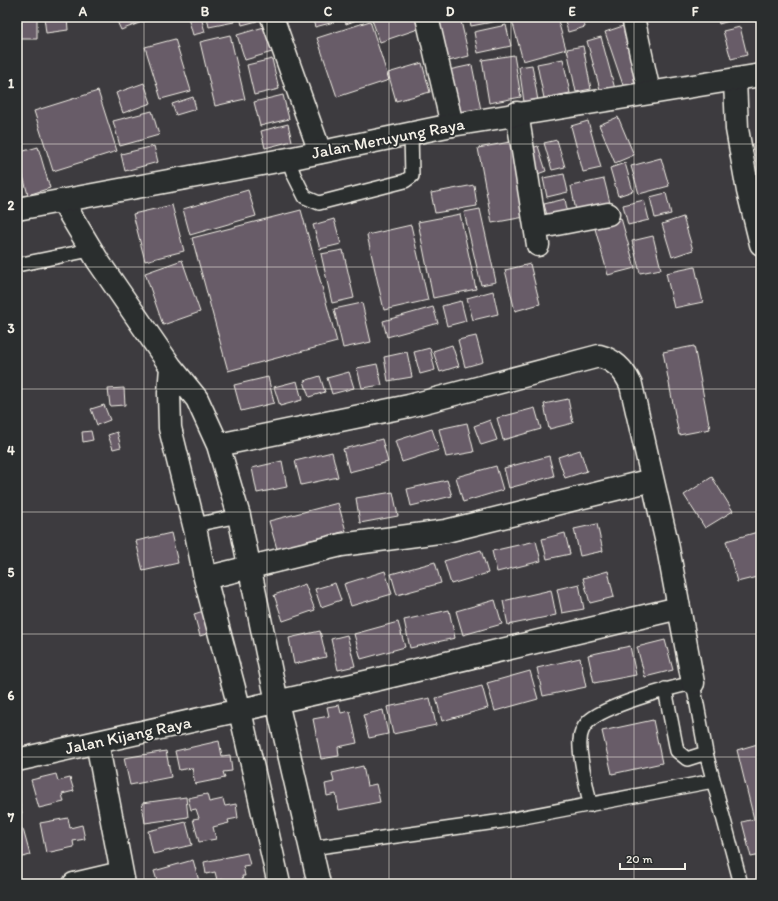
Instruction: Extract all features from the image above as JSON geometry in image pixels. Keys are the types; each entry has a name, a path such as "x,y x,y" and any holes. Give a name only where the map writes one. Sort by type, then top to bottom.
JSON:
{"street":[{"path":"272,17 320,152"},
{"path":"427,17 452,125"},
{"path":"633,17 650,92"},
{"name":"Jalan Meruyung Raya","path":"17,209 288,159 411,133 517,113 761,75"},
{"path":"735,80 737,129 748,191 761,244"},
{"path":"517,113 537,236 608,214"},
{"path":"62,201 90,250 171,367 197,399 218,445 239,516 277,702 319,884"},
{"path":"218,445 408,406 599,356 609,359 617,364 627,375 631,385 667,543 693,683"},
{"path":"171,367 169,393 170,428 194,524 205,578 240,711 279,884"},
{"path":"205,578 341,546 446,531 652,480"},
{"name":"Jalan Kijang Raya","path":"17,760 240,711 679,608"},
{"path":"74,884 122,879 97,742"}],"lane":[{"path":"288,159 305,197 319,203 405,180 412,176 411,133"},
{"path":"17,265 90,250"},
{"path":"194,524 239,516"},
{"path":"590,805 579,743 582,731 588,722 602,713 666,689 693,683 706,753 741,884"},
{"path":"666,689 677,751 687,759 706,753"},
{"path":"311,848 503,821 713,781"}],"building":[{"path":"17,17 37,17 37,39 17,39"},
{"path":"44,17 67,17 68,30 46,33"},
{"path":"115,17 155,17 121,30"},
{"path":"188,17 201,17 205,32 193,35"},
{"path":"207,17 233,17 234,22 209,27"},
{"path":"240,17 256,17 257,21 242,25"},
{"path":"312,17 332,17 334,22 315,27"},
{"path":"343,17 365,17 346,24"},
{"path":"371,17 417,17 421,28 380,42"},
{"path":"434,17 460,17 469,56 445,62"},
{"path":"469,17 502,17 503,20 471,26"},
{"path":"524,17 557,17 566,49 523,61 512,20"},
{"path":"564,17 583,17 585,27 568,32"},
{"path":"717,17 742,17 719,24"},
{"path":"370,21 389,80 337,97 317,38"},
{"path":"506,25 511,46 478,53 474,32"},
{"path":"623,26 642,81 624,88 605,32"},
{"path":"264,27 272,52 245,60 237,35"},
{"path":"740,27 747,55 731,59 723,31"},
{"path":"230,35 245,99 215,106 200,42"},
{"path":"601,37 615,89 601,93 587,41"},
{"path":"175,39 191,91 161,99 145,47"},
{"path":"583,46 591,89 576,92 567,49"},
{"path":"514,55 521,97 489,103 482,60"},
{"path":"272,59 279,89 254,95 247,65"},
{"path":"563,59 570,93 544,98 537,64"},
{"path":"422,63 430,92 396,101 388,73"},
{"path":"472,65 481,110 454,115 444,71"},
{"path":"532,65 538,101 524,102 519,67"},
{"path":"144,83 151,103 123,113 116,93"},
{"path":"98,91 117,151 53,171 34,111"},
{"path":"283,95 289,119 260,126 254,102"},
{"path":"193,97 196,109 176,115 172,104"},
{"path":"152,111 159,135 120,146 113,121"},
{"path":"618,117 634,155 615,163 599,125"},
{"path":"588,121 601,168 583,172 571,126"},
{"path":"288,124 292,141 265,148 261,131"},
{"path":"761,128 761,144 757,129"},
{"path":"557,140 565,167 552,170 544,143"},
{"path":"515,141 530,216 492,223 478,148"},
{"path":"154,146 158,162 125,171 121,154"},
{"path":"538,146 546,171 532,176 524,151"},
{"path":"38,147 50,188 28,195 17,153"},
{"path":"661,158 669,186 639,194 631,166"},
{"path":"625,163 633,191 618,196 610,168"},
{"path":"564,174 568,192 547,197 543,178"},
{"path":"604,179 610,203 576,211 571,186"},
{"path":"474,185 477,206 435,213 431,193"},
{"path":"248,190 256,216 190,235 183,209"},
{"path":"666,193 671,214 655,218 650,197"},
{"path":"565,199 568,215 548,219 544,204"},
{"path":"644,200 649,220 628,225 623,205"},
{"path":"172,205 184,251 145,261 133,214"},
{"path":"480,209 496,282 481,285 464,212"},
{"path":"301,210 337,342 228,371 192,238"},
{"path":"460,214 476,289 433,298 418,222"},
{"path":"683,217 693,250 672,257 662,224"},
{"path":"621,218 635,268 608,275 594,225"},
{"path":"334,219 341,244 320,249 313,225"},
{"path":"411,225 428,300 384,310 367,235"},
{"path":"653,236 661,269 640,273 632,241"},
{"path":"343,250 354,298 332,303 321,254"},
{"path":"182,260 200,312 163,325 145,273"},
{"path":"530,264 540,304 515,311 505,270"},
{"path":"695,267 703,302 674,308 666,273"},
{"path":"493,291 498,314 473,320 467,298"},
{"path":"461,301 466,321 447,326 442,306"},
{"path":"362,303 371,342 343,348 334,309"},
{"path":"433,307 438,323 387,337 383,321"},
{"path":"476,336 483,362 465,367 458,340"},
{"path":"452,345 459,366 440,372 433,351"},
{"path":"694,346 710,429 679,435 663,352"},
{"path":"430,348 435,370 420,374 414,352"},
{"path":"407,352 412,377 388,381 384,357"},
{"path":"377,364 382,385 362,388 357,368"},
{"path":"349,372 354,388 332,394 327,378"},
{"path":"320,376 325,392 309,397 304,381"},
{"path":"268,377 274,403 241,411 234,385"},
{"path":"297,381 302,400 280,406 274,387"},
{"path":"124,388 125,405 110,406 108,389"},
{"path":"568,399 573,423 549,429 544,404"},
{"path":"104,405 110,420 97,425 91,409"},
{"path":"535,408 541,429 503,440 497,418"},
{"path":"490,420 497,440 481,445 474,426"},
{"path":"467,423 474,452 446,457 439,429"},
{"path":"432,429 439,450 402,462 395,441"},
{"path":"91,431 93,440 83,442 82,432"},
{"path":"117,432 121,447 113,449 108,435"},
{"path":"382,439 388,462 349,472 343,449"},
{"path":"580,450 587,471 565,478 558,457"},
{"path":"332,452 338,477 301,485 295,461"},
{"path":"549,456 554,476 509,488 504,468"},
{"path":"282,461 287,487 257,493 252,468"},
{"path":"496,466 503,490 463,502 456,477"},
{"path":"712,477 733,511 705,528 684,495"},
{"path":"447,480 452,496 411,506 407,489"},
{"path":"393,492 398,516 360,523 356,498"},
{"path":"338,503 346,531 277,549 269,521"},
{"path":"597,524 603,551 580,556 574,529"},
{"path":"761,531 761,576 737,582 726,541"},
{"path":"171,533 178,563 143,571 136,541"},
{"path":"565,533 570,554 547,559 542,539"},
{"path":"536,541 541,561 497,572 492,551"},
{"path":"481,550 488,573 451,584 444,561"},
{"path":"435,562 441,583 397,595 391,574"},
{"path":"385,571 392,594 351,606 344,584"},
{"path":"608,571 614,597 590,603 583,578"},
{"path":"335,583 341,600 321,607 315,589"},
{"path":"305,584 315,610 283,621 274,595"},
{"path":"579,584 584,609 562,613 557,589"},
{"path":"551,590 556,615 508,625 503,601"},
{"path":"495,600 502,624 463,635 456,611"},
{"path":"210,609 216,631 200,636 194,614"},
{"path":"449,610 455,638 410,648 404,620"},
{"path":"398,622 405,647 361,659 354,634"},
{"path":"320,631 326,657 294,664 289,638"},
{"path":"347,635 355,666 338,670 331,639"},
{"path":"665,640 673,670 645,677 637,647"},
{"path":"630,646 636,675 594,683 588,655"},
{"path":"580,658 586,687 543,696 537,668"},
{"path":"530,671 538,699 495,711 487,683"},
{"path":"482,686 488,708 442,721 436,698"},
{"path":"430,698 436,725 393,734 387,707"},
{"path":"339,705 341,713 350,711 357,743 338,747 339,756 321,759 313,719 329,716 327,707"},
{"path":"383,710 388,734 369,738 363,715"},
{"path":"653,720 662,763 612,774 602,731"},
{"path":"219,741 222,756 230,755 232,771 223,772 225,778 195,784 192,768 179,770 175,751"},
{"path":"761,743 761,855 751,857 742,822 754,819 737,750"},
{"path":"166,751 171,777 130,785 124,758"},
{"path":"363,766 367,786 376,784 380,802 339,810 336,794 327,796 325,784 334,782 332,773"},
{"path":"56,774 58,781 70,778 74,791 62,794 64,802 39,808 31,780"},
{"path":"207,794 209,802 223,799 225,806 236,804 238,818 228,820 229,823 213,827 216,839 199,842 193,819 199,818 196,809 191,810 188,798"},
{"path":"17,795 22,813 17,814"},
{"path":"186,797 188,817 145,823 142,803"},
{"path":"68,818 70,828 82,825 85,839 73,841 74,847 46,853 40,823"},
{"path":"186,822 192,845 153,854 148,831"},
{"path":"23,829 30,855 17,859 17,830"},
{"path":"247,853 250,865 243,866 245,876 242,876 244,884 226,884 225,879 217,880 215,872 206,874 204,862"},
{"path":"193,860 199,881 189,884 158,884 154,871"}]}
